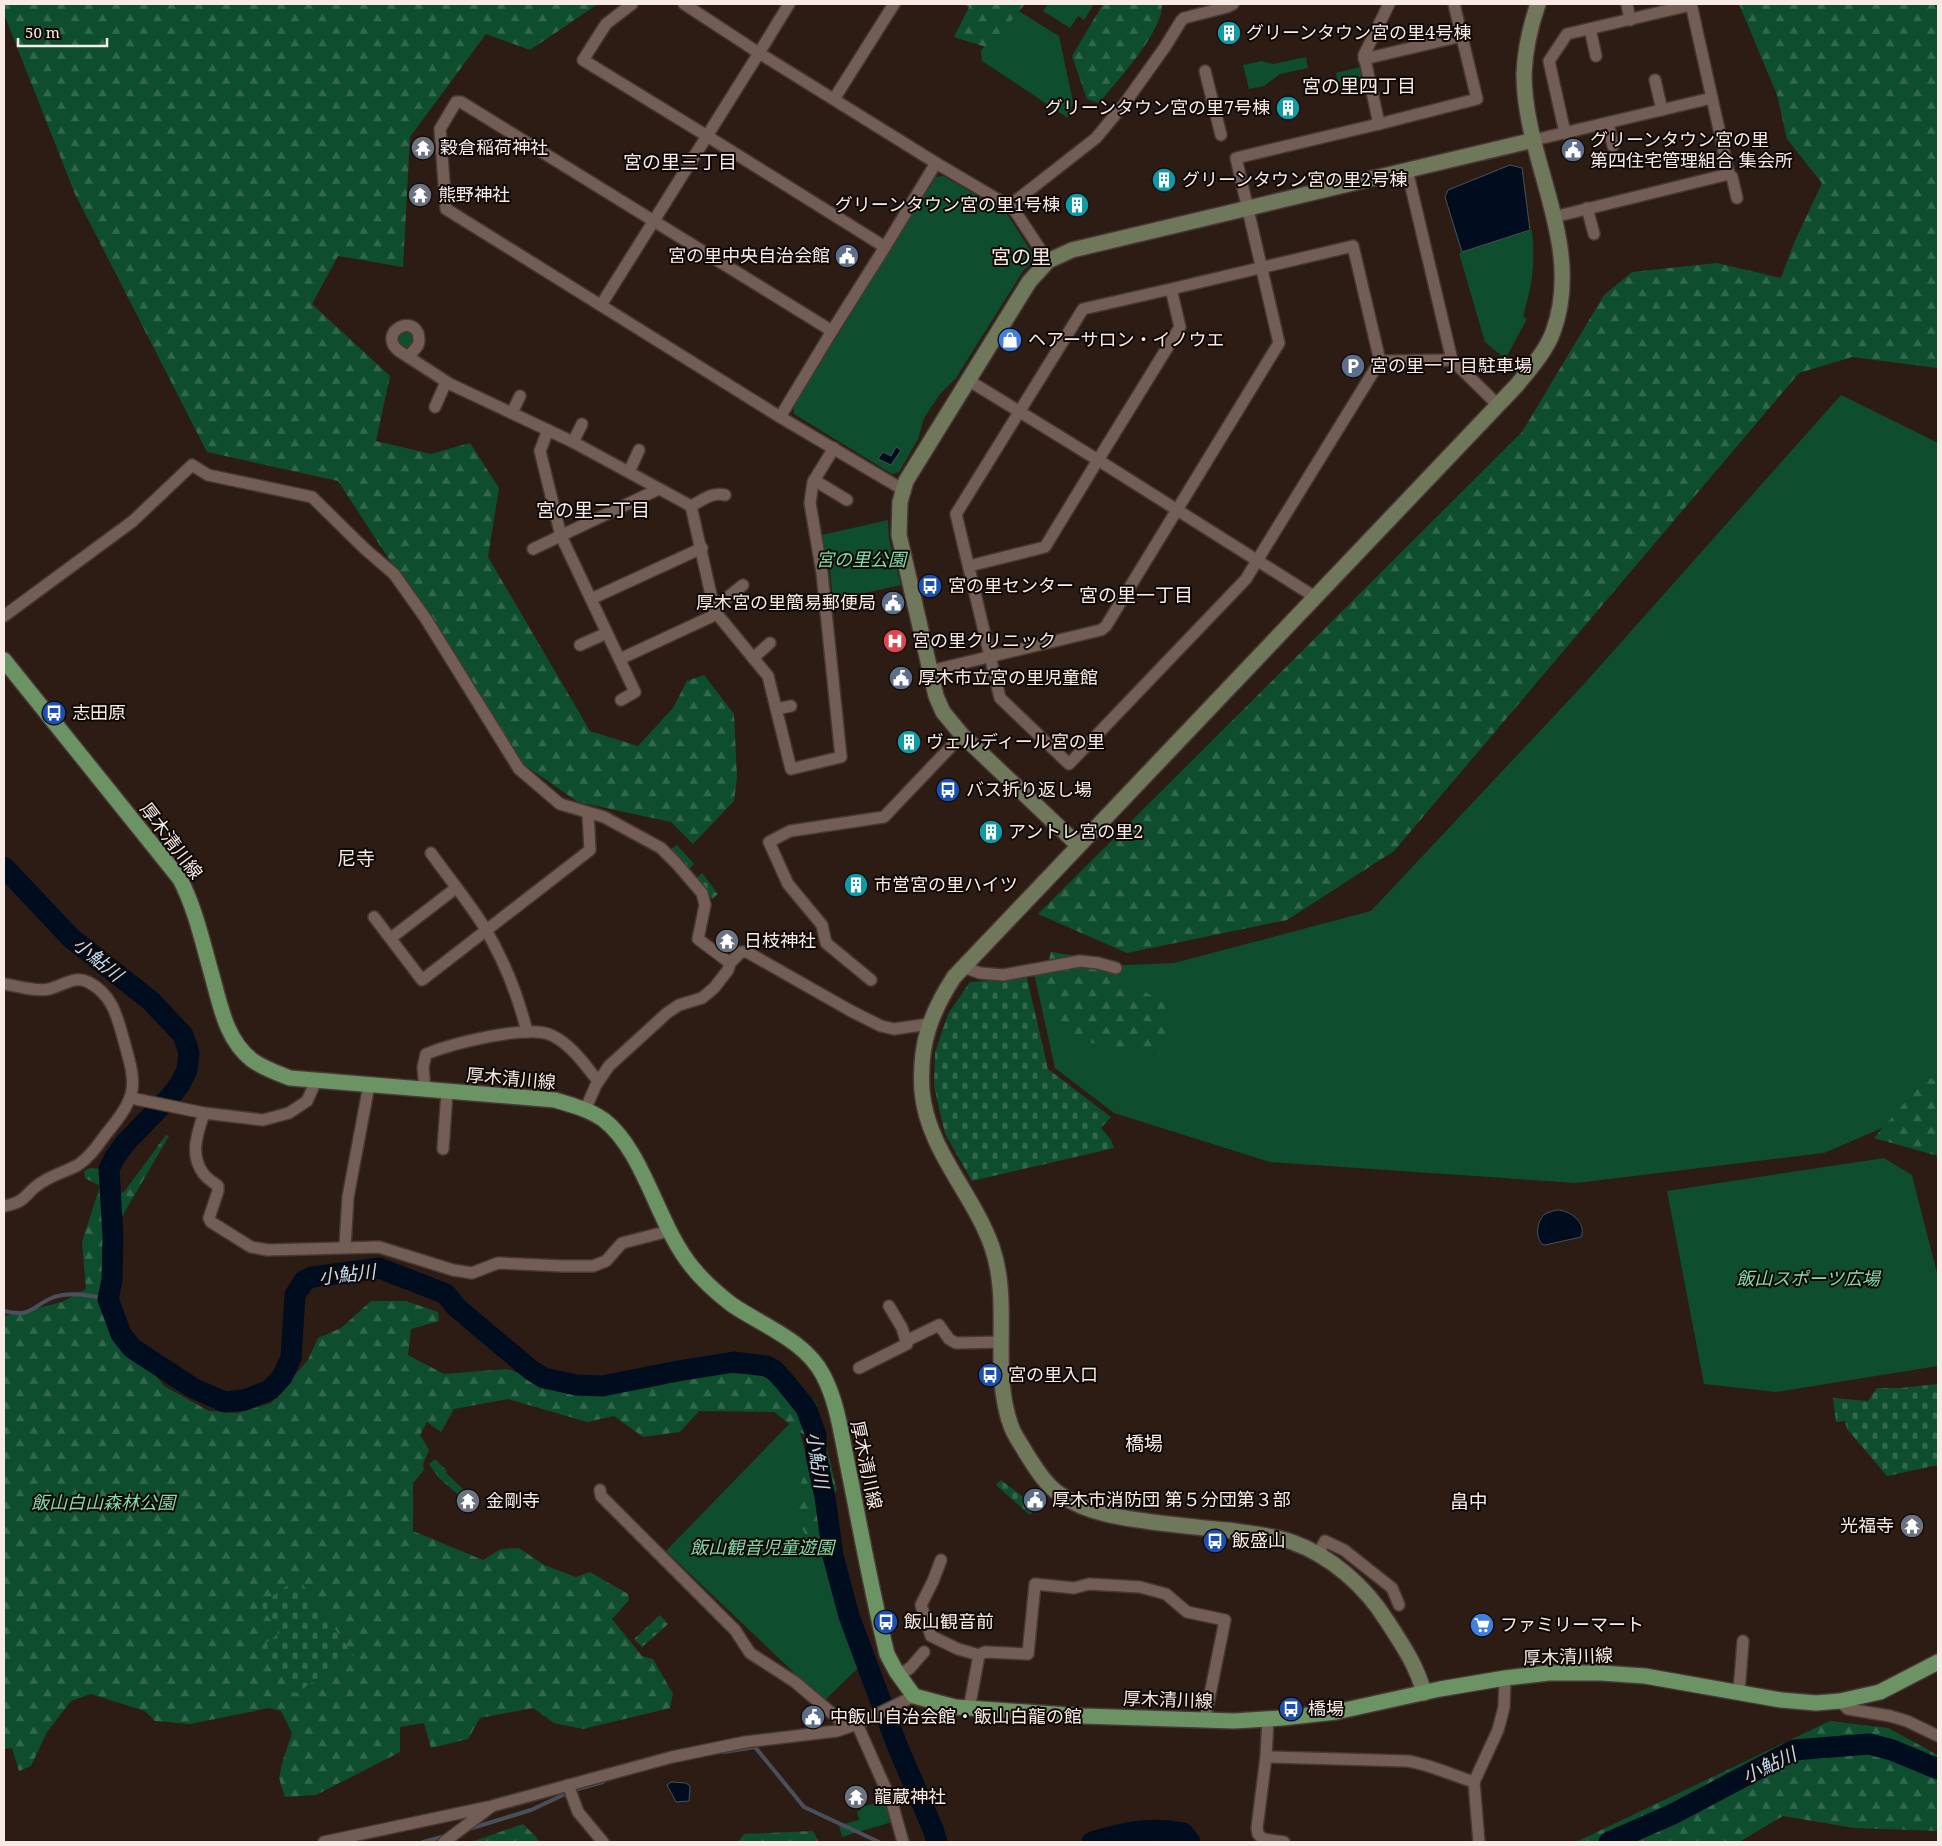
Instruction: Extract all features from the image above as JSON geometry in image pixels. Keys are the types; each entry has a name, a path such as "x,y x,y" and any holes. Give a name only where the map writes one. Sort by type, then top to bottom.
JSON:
{"main road":[{"name":"厚木清川線","path":"4,660 180,879 197,919 225,1024 237,1045 252,1060 269,1070 290,1078 555,1100 585,1110 604,1120 618,1134 634,1158 678,1250 709,1286 732,1304 799,1347 812,1359 823,1374 838,1420 882,1635 887,1654 900,1676 908,1699 955,1708 1083,1716 1234,1721 1336,1712 1505,1678 1549,1673 1601,1673 1644,1676 1781,1700 1816,1703 1840,1702 1880,1692 1938,1662"}],"street":[{"path":"632,4 606,24 583,60 885,247"},
{"path":"684,4 936,163 1009,206 1015,211 1048,261"},
{"path":"601,305 789,4"},
{"path":"834,99 894,4"},
{"path":"1009,206 1096,138 1125,103 1165,47 1181,20 1227,8 1233,4"},
{"path":"1379,124 1364,55 1389,4"},
{"path":"930,671 1102,630 1106,626 1279,344 1236,158 1477,99 1454,4"},
{"path":"1424,1693 1420,1676 1381,1612 1364,1591 1342,1570 1318,1554 1292,1542 1263,1535 1123,1518 1084,1508 1059,1494 1035,1468 1012,1428 1004,1401 1000,1367 1001,1308 998,1275 992,1247 939,1149 926,1112 922,1092 922,1060 929,1024 954,977 1517,386 1552,334 1560,310 1563,290 1562,261 1554,217 1534,140 1527,104 1524,74 1526,44 1538,4"},
{"path":"1627,4 1630,20"},
{"path":"1565,133 1549,61 1567,34 1691,5 1729,174 1732,177 1737,198"},
{"path":"1590,29 1596,56"},
{"path":"1364,59 1462,36"},
{"path":"1205,71 1221,135"},
{"path":"1655,80 1662,110"},
{"path":"1078,846 962,735 943,712 936,696 898,535 902,489 906,481 1029,282 1048,261 1072,250 1712,98"},
{"path":"832,330 461,102 456,102 440,128 446,209 780,417 902,489"},
{"path":"1608,123 1613,146"},
{"path":"780,417 936,163"},
{"path":"1407,170 1452,360 1498,405"},
{"path":"1554,217 1729,174"},
{"path":"1587,208 1594,234"},
{"path":"1353,246 1380,361 1246,579 1069,764 1000,698 956,514 1083,309 1171,288 1353,246"},
{"path":"969,566 1045,547 1180,329 1171,288"},
{"path":"408,357 446,382 573,442 691,506 716,611 768,676 792,768 841,757 822,573 810,510 810,496 814,480 834,448"},
{"path":"1380,361 1452,360"},
{"path":"968,380 1315,596"},
{"path":"434,407 446,382"},
{"path":"512,413 520,396"},
{"path":"573,442 582,424"},
{"path":"548,430 540,451 562,536 635,692 621,700"},
{"path":"628,472 639,450"},
{"path":"4,616 133,521 192,465 208,475 312,497 365,549 394,574 426,619 519,769 560,804 588,814 604,817 661,848 702,893 705,905 698,939 730,963"},
{"path":"814,480 847,500"},
{"path":"533,549 659,489"},
{"path":"691,506 704,497 719,493 725,495"},
{"path":"591,599 702,548"},
{"path":"620,659 716,611 743,585"},
{"path":"580,645 607,633"},
{"path":"753,658 770,643"},
{"path":"776,709 791,706"},
{"path":"871,980 850,959 826,943 822,925 788,884 767,838 790,831 884,817 962,735"},
{"path":"374,917 422,980 590,850 588,814"},
{"path":"430,853 486,931 502,961 521,1009 527,1032"},
{"path":"391,938 456,888"},
{"path":"585,1110 598,1081 609,1066 667,1013 679,1005 702,998 714,988 728,970 730,963 740,952 747,952 881,1026 894,1029 929,1024"},
{"path":"963,967 980,973 1003,976 1080,961 1116,968"},
{"path":"4,984 41,990 50,989 75,979 86,980 97,987 114,1007 133,1073 136,1099 87,1158 76,1166 38,1184 17,1204 4,1206"},
{"path":"425,1089 423,1067 426,1054 446,1046 467,1041 527,1032 551,1035 573,1051 598,1081"},
{"path":"136,1099 203,1113 263,1120 280,1117 306,1101 316,1081"},
{"path":"345,1247 348,1197 368,1085"},
{"path":"443,1149 447,1092"},
{"path":"203,1113 196,1136 195,1154 203,1174 218,1186 209,1218 210,1222 251,1247 268,1250 380,1247 453,1270 472,1273 498,1262 594,1266 606,1261 622,1243 669,1231"},
{"path":"859,1368 907,1344 902,1328 889,1306"},
{"path":"906,1341 938,1325 949,1339 956,1343 1001,1342"},
{"path":"600,1490 601,1496 735,1630 750,1653 856,1724 892,1803 903,1842"},
{"path":"1318,1554 1325,1542 1344,1550 1392,1588 1398,1605"},
{"path":"941,1560 921,1605 931,1636 958,1649 978,1655 985,1652 1028,1654 1035,1584 1074,1588 1089,1584 1140,1587 1166,1594 1187,1612 1225,1620 1205,1719"},
{"path":"1739,1692 1744,1641"},
{"path":"900,1676 924,1652"},
{"path":"969,1708 978,1655"},
{"path":"1479,1842 1474,1782 1498,1730 1504,1707 1505,1678"},
{"path":"324,1842 492,1806 672,1757 745,1742 837,1731 908,1699"},
{"path":"1840,1702 1848,1709 1890,1716 1938,1736"},
{"path":"1268,1719 1266,1757 1257,1828 1258,1834 1263,1838 1284,1842"},
{"path":"1266,1757 1408,1760 1427,1764 1474,1782"},
{"path":"568,1785 578,1812 602,1842"},
{"path":"444,1842 492,1806"}],"green space":[{"path":"4,4 598,4 530,50 486,34 410,137 403,267 338,256 312,304 390,376 376,441 431,454 470,443 499,488 488,557 590,731 638,746 673,708 687,681 704,675 734,714 737,777 734,801 693,844 671,822 578,802 523,764 338,481 207,452 75,194 4,14"},
{"path":"964,4 1025,4 989,48 954,37 969,7"},
{"path":"1048,4 1094,4 1084,20 1078,16 1070,28 1043,11"},
{"path":"1103,4 1162,4 1155,28 1147,42 1138,56 1099,103 1087,99 1072,56"},
{"path":"1739,4 1938,4 1938,368 1852,357 1799,373 1394,851 1287,920 1127,953 1038,914 1522,432 1604,295 1632,272 1717,263 1781,278 1794,243 1822,183 1787,139 1777,95"},
{"path":"1017,10 1059,36 1073,102 1068,118 982,61 981,51 1010,12"},
{"path":"1306,57 1308,68 1280,74 1264,86 1249,89 1243,65 1261,61 1273,64"},
{"path":"1360,67 1364,88 1340,94 1336,73"},
{"path":"943,176 1006,212 1032,253 1032,262 1023,271 956,378 940,394 924,418 918,439 899,472 892,474 794,414 793,407 936,177"},
{"path":"1532,230 1532,273 1523,316 1527,319 1507,356 1503,357 1485,342 1459,253"},
{"path":"401,330 410,331 414,337 412,345 404,349 396,342"},
{"path":"1841,395 1938,443 1938,1104 1824,1153 1576,1183 1270,1162 1114,1113 1055,1068 1033,969 1174,963 1371,911 1584,684"},
{"name":"宮の里公園","path":"888,520 889,539 901,585 833,600 830,571 822,535"},
{"path":"677,845 694,864 689,869 671,849"},
{"path":"702,873 718,894 712,899 696,879"},
{"path":"1051,952 1077,956 1173,1007 1159,1056 1056,1036 1043,984"},
{"path":"1027,978 1048,1069 1111,1117 1101,1128 1111,1140 1114,1148 972,1181 945,1134 934,1086 935,1052 948,1014 970,982"},
{"path":"1927,1077 1938,1081 1938,1156 1874,1138"},
{"name":"飯山白山森林公園","path":"166,1135 169,1136 110,1237 114,1293 124,1333 164,1386 209,1411 238,1413 271,1403 308,1360 318,1338 341,1328 371,1301 406,1301 438,1312 439,1321 411,1329 408,1355 444,1374 507,1369 568,1391 683,1371 791,1376 816,1403 837,1490 820,1514 833,1568 825,1578 793,1508 814,1443 774,1412 699,1411 680,1432 643,1437 614,1416 587,1422 508,1399 454,1409 441,1432 427,1422 420,1435 429,1450 423,1464 424,1470 413,1483 413,1531 483,1560 501,1549 519,1548 544,1565 576,1577 590,1572 628,1594 629,1600 612,1619 642,1656 653,1659 673,1694 670,1708 583,1729 554,1723 533,1708 480,1718 468,1739 431,1748 424,1723 400,1727 400,1752 316,1795 285,1797 279,1778 292,1733 281,1711 269,1708 190,1724 155,1721 145,1711 91,1694 71,1701 47,1732 31,1766 19,1771 12,1748 4,1749 4,1316 62,1302 86,1289 82,1242 100,1186 85,1178 84,1171 90,1168 102,1169 110,1189 120,1193 124,1192"},
{"name":"飯山スポーツ広場","path":"1884,1158 1912,1175 1938,1277 1938,1366 1776,1392 1704,1384 1667,1191"},
{"path":"1938,1384 1938,1465 1887,1476 1847,1429 1845,1421 1836,1422 1833,1398 1868,1401 1877,1388 1901,1388"},
{"name":"飯山観音児童遊園","path":"796,1417 861,1665 824,1701 666,1551"},
{"path":"435,1459 447,1471 446,1473 465,1491 461,1497 439,1478 429,1464"},
{"path":"1001,1480 1036,1507 1030,1515 997,1486 996,1484"},
{"path":"298,1578 354,1655 295,1694 260,1647 280,1633 260,1605"},
{"path":"660,1615 668,1624 642,1647 634,1639"},
{"path":"1830,1721 1888,1728 1938,1755 1938,1831 1854,1828 1783,1816 1739,1842 1576,1842"},
{"path":"886,1801 892,1822 842,1837 839,1825 859,1820 857,1811 861,1810 861,1807"},
{"path":"523,1824 539,1842 471,1842"},
{"path":"813,1831 818,1840 817,1842 738,1842 744,1834"}],"water":[{"path":"1510,165 1522,168 1530,230 1462,252 1445,197 1448,190"},
{"path":"896,447 901,450 891,465 878,459 883,452 891,456"},
{"path":"1557,1210 1567,1212 1576,1218 1582,1227 1581,1237 1545,1245 1542,1244 1538,1237 1540,1220 1545,1214"},
{"path":"671,1782 686,1783 690,1786 689,1801 676,1802 667,1785"}],"waterway":[{"name":"小鮎川","path":"4,867 71,938 151,1001 183,1035 189,1053 187,1070 180,1084 170,1097 126,1142 109,1169 113,1237 112,1280 108,1299 121,1334 132,1348 193,1388 225,1402 244,1400 270,1390 282,1377 291,1358 295,1295 304,1281 312,1277 379,1268 446,1294 456,1307 531,1370 544,1378 576,1385 602,1386 734,1362 766,1366 774,1370 806,1408 816,1435 816,1455 825,1497 833,1556 849,1616 897,1745 937,1842"},
{"path":"4,1311 14,1313 26,1312 46,1300 68,1294 108,1299"},
{"name":"小鮎川","path":"1609,1842 1673,1814 1794,1750 1869,1744 1892,1750 1938,1769"},
{"path":"724,1752 755,1747 804,1807 879,1842"},
{"path":"466,1830 531,1810 574,1790 603,1782"},
{"name":"小鮎川","path":"1092,1842 1126,1833 1148,1830 1183,1833 1190,1842"},
{"path":"423,1842 445,1836"}],"place":[{"name":"グリーンタウン宮の里4号棟","path":"1229,33"},
{"name":"グリーンタウン宮の里7号棟","path":"1288,108"},
{"name":"穀倉稲荷神社","path":"423,148"},
{"name":"グリーンタウン宮の里 第四住宅管理組合 集会所","path":"1573,150"},
{"name":"グリーンタウン宮の里2号棟","path":"1164,180"},
{"name":"熊野神社","path":"420,195"},
{"name":"グリーンタウン宮の里1号棟","path":"1077,205"},
{"name":"宮の里中央自治会館","path":"847,256"},
{"name":"ヘアーサロン・イノウエ","path":"1010,340"},
{"name":"宮の里一丁目駐車場","path":"1353,366"},
{"name":"宮の里センター","path":"930,586"},
{"name":"厚木宮の里簡易郵便局","path":"893,603"},
{"name":"宮の里クリニック","path":"895,641"},
{"name":"厚木市立宮の里児童館","path":"901,678"},
{"name":"志田原","path":"54,713"},
{"name":"ヴェルディール宮の里","path":"909,742"},
{"name":"バス折り返し場","path":"948,790"},
{"name":"アントレ宮の里2","path":"991,832"},
{"name":"市営宮の里ハイツ","path":"856,885"},
{"name":"日枝神社","path":"727,941"},
{"name":"宮の里入口","path":"990,1375"},
{"name":"厚木市消防団 第５分団第３部","path":"1035,1500"},
{"name":"金剛寺","path":"468,1501"},
{"name":"光福寺","path":"1912,1526"},
{"name":"飯盛山","path":"1215,1541"},
{"name":"飯山観音前","path":"886,1622"},
{"name":"ファミリーマート","path":"1482,1625"},
{"name":"橋場","path":"1291,1709"},
{"name":"中飯山自治会館・飯山白龍の館","path":"813,1717"},
{"name":"龍蔵神社","path":"856,1797"}],"district":[{"name":"宮の里四丁目","path":"1359,86"},
{"name":"宮の里三丁目","path":"680,162"},
{"name":"宮の里","path":"1021,257"},
{"name":"宮の里二丁目","path":"593,510"},
{"name":"宮の里一丁目","path":"1136,595"},
{"name":"尼寺","path":"356,858"},
{"name":"橋場","path":"1144,1443"},
{"name":"畠中","path":"1469,1501"}]}
